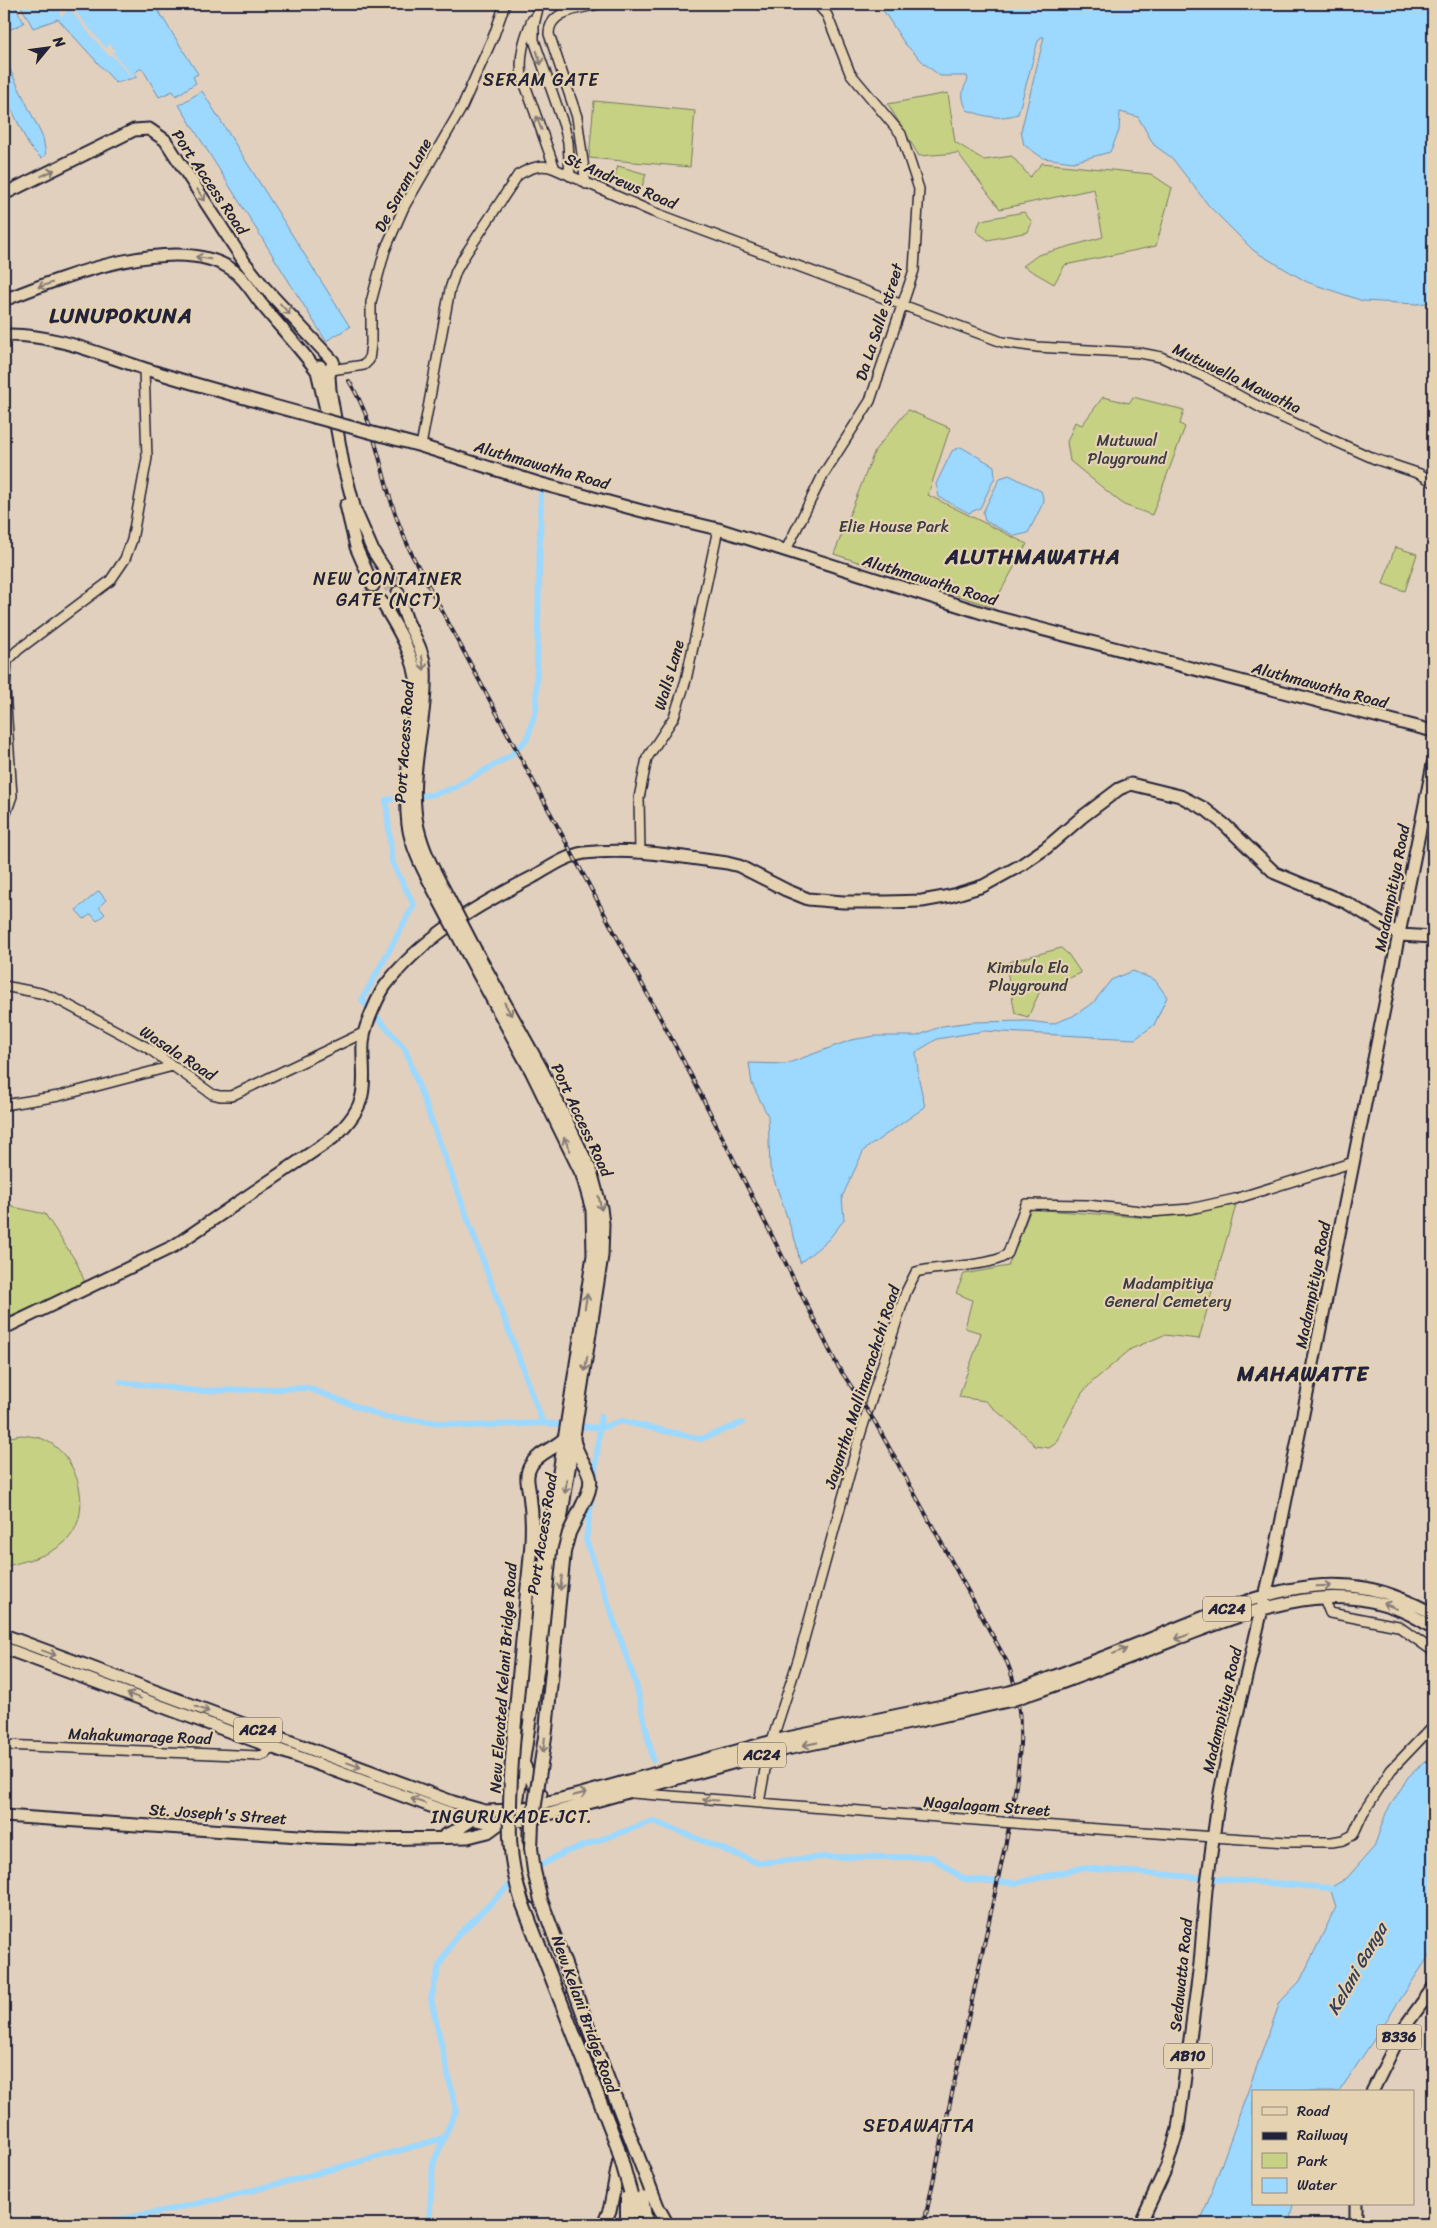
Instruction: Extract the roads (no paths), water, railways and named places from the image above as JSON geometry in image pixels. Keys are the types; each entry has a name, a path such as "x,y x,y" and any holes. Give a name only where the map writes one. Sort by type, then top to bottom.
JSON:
{"highway":[{"path":"531,1464 535,1459 568,1438 587,1468 591,1482 589,1492 569,1533 564,1552 543,1750 532,1824 531,1848 534,1871 541,1900 602,2064 658,2208 667,2224"},
{"path":"531,1464 549,1456 565,1457 582,1462"},
{"name":"New Elevated Kelani Bridge Road","path":"531,1464 527,1475 532,1517 512,1752 509,1845 522,1902 589,2074"},
{"path":"602,2064 637,2177 646,2224"},
{"path":"589,2074 624,2188 628,2207 627,2224"},
{"path":"589,2074 627,2175 635,2204 637,2224"},
{"path":"604,2224 610,2209 619,2162"}],"main road":[{"name":"Port Access Road","path":"4,194 134,130 149,129 159,134 170,147 230,242 264,288 329,365"},
{"path":"221,263 230,242"},
{"path":"4,300 83,272 144,257 185,256 221,263 245,280 252,291 329,365 356,547 382,581 373,551 355,510 343,464 330,390 329,365"},
{"name":"Aluthmawatha Road","path":"4,335 20,335 53,340 144,369 421,446 538,483 718,529 995,617 1433,731"},
{"name":"Port Access Road","path":"412,775 424,712 424,665 420,645 406,618 407,600 390,597 396,625 408,650 417,688 412,775 412,812 444,900 472,953 540,1068 582,1152 594,1180 603,1224 602,1256 568,1438 512,1810"},
{"name":"Madampitiya Road","path":"1208,1876 1228,1753 1267,1594 1433,764"},
{"path":"4,1328 174,1246 333,1138 346,1127 363,1095 365,1029 377,999 385,987 407,962 465,914 572,856 608,851 733,864 808,899 842,902 922,901 950,896 983,886 1021,865 1046,848 1082,816 1119,788 1131,784 1180,796 1205,809 1226,825 1275,873 1347,903 1400,935 1433,937"},
{"name":"Port Access Road","path":"512,1810 523,1760 565,1457"},
{"path":"1273,1564 1278,1582 1289,1589"},
{"name":"AC24","path":"1028,1691 1267,1594 1289,1589 1350,1585 1386,1592 1426,1609 1433,1615"},
{"name":"AC24","path":"4,1635 472,1820 507,1823 856,1730 1011,1696 1248,1613 1293,1601 1349,1598 1382,1603 1420,1618 1433,1628"},
{"path":"1248,1613 1257,1617 1260,1624"},
{"name":"AC24","path":"4,1648 271,1741 485,1811 512,1810 552,1801 773,1742 856,1730"},
{"path":"523,1760 538,1792 552,1801"},
{"name":"New Kelani Bridge Road","path":"512,1810 507,1823 516,1842 519,1867 607,2120 619,2162 646,2224"},
{"name":"St. Joseph's Street","path":"4,1816 314,1837 431,1839 479,1835 507,1823"},
{"name":"St. Joseph's Street","path":"431,1839 457,1830 472,1820"},
{"name":"Sedawatta Road","path":"1140,2224 1167,2166 1178,2129 1200,1964 1208,1876"},
{"name":"New Kelani Bridge Road","path":"525,1885 653,2224"},
{"name":"B336","path":"1373,2090 1403,2029 1433,1988"},
{"name":"New Kelani Bridge Road","path":"642,2197 671,2224"},
{"path":"1356,2206 1356,2224"}],"street":[{"path":"500,4 500,19"},
{"path":"500,19 505,4"},
{"path":"586,184 577,117 549,34 549,27 556,17 563,13 599,4"},
{"name":"Da La Salle street","path":"786,550 823,475 870,401 914,270 919,189 901,134 850,73 827,15 816,4"},
{"path":"537,7 524,39 521,64 525,87 555,169"},
{"path":"537,7 533,31 536,51 564,126 568,142 570,176"},
{"name":"De Saram Lane","path":"329,365 336,364 355,367 364,365 369,360 371,302 385,250 404,207 461,109 500,19"},
{"name":"St Andrews Road","path":"421,446 448,297 456,270 518,175 536,167 548,166 653,212 903,305"},
{"name":"Mutuwella Mawatha","path":"903,305 1009,343 1140,353 1161,357 1203,376 1265,410 1375,459 1420,474 1433,482"},
{"path":"4,819 12,796 5,690 5,660 110,581 126,559 134,531 147,458 144,369"},
{"name":"Walls Lane","path":"640,853 639,798 647,758 674,717 686,680 718,529"},
{"path":"4,802 12,796"},
{"name":"Wasala Road","path":"4,986 55,998 148,1048 212,1094 220,1096 231,1096 365,1029"},
{"path":"4,1105 59,1096 172,1066"},
{"name":"Jayantha Mallimarachchi Road","path":"759,1803 768,1753 773,1742 861,1432 906,1292 916,1272 927,1268 966,1265 1003,1258 1008,1253 1026,1204 1087,1205 1150,1212 1190,1209 1235,1199 1354,1162"},
{"path":"1324,1598 1330,1613 1398,1626 1433,1651"},
{"name":"Nagalagam Street","path":"629,1792 1026,1824 1309,1843 1343,1840 1353,1835 1365,1811 1391,1770 1433,1726"},
{"name":"Mahakumarage Road","path":"4,1745 259,1756 265,1754 271,1741"}],"water":[{"path":"4,4 14,4 24,23 9,30 4,23"},
{"path":"20,4 154,4 198,74 193,77 196,83 176,96 173,91 159,97 142,68 135,72 137,77 116,83 58,19 33,28"},
{"path":"879,4 1433,4 1433,302 1417,304 1363,301 1307,282 1254,251 1209,206 1172,158 1154,145 1138,117 1120,112 1119,131 1110,152 1073,162 1043,158 1024,145 1021,131 1044,37 1041,37 1038,41 1018,114 1004,117 986,116 967,110 963,95 968,80 967,76 940,76 925,64 905,44"},
{"path":"4,57 43,138 46,155 41,158 29,146 4,93"},
{"path":"202,91 350,327 326,341 179,105"},
{"path":"961,447 994,466 995,477 980,508 969,513 939,497 936,484 952,451"},
{"path":"1009,475 1041,491 1044,501 1028,533 1015,536 985,521 983,512 1000,478"},
{"path":"99,891 106,900 99,907 105,914 97,921 91,914 84,919 76,910"},
{"path":"1133,971 1155,980 1167,997 1154,1025 1135,1039 984,1031 937,1039 916,1052 919,1080 925,1107 864,1150 842,1197 844,1220 828,1240 800,1263 796,1243 770,1168 768,1116 752,1084 749,1063 786,1064 851,1040 875,1036 917,1036 942,1026 972,1022 1028,1021 1052,1024 1073,1016 1094,1002 1111,980"},
{"name":"Kelani Ganga","path":"1433,1754 1433,1950 1340,2090 1252,2090 1252,2206 1293,2206 1289,2224 1200,2224 1280,2002 1300,1981 1336,1907 1330,1888 1347,1878 1374,1847 1386,1813 1408,1777"}],"waterway":[{"path":"121,1382 198,1391 308,1388 384,1417 468,1426 543,1423 405,1049 362,1000 414,905 392,862 386,800 431,795 454,788 510,756 527,739 536,710 541,492"},
{"path":"594,1481 601,1416"},
{"path":"543,1423 601,1428 621,1421 701,1439 742,1423"},
{"path":"592,1494 586,1540 636,1684 653,1760"},
{"path":"534,1869 563,1853 653,1821 758,1863 824,1857 932,1857 964,1879 1016,1883 1082,1868 1330,1888 1336,1891"},
{"path":"92,2224 225,2197 313,2175 444,2138 456,2110 431,1999 439,1966 455,1938 517,1878"},
{"path":"429,2224 433,2164 444,2138"}],"tunnel":[{"path":"396,574 404,589"},
{"path":"385,580 393,595"},
{"path":"368,588 376,604"}],"railway":[{"path":"349,381 370,426 394,511 412,555 693,1079 837,1365 875,1422 1007,1662 1014,1682 1018,1702 1020,1742 1010,1823 924,2224"}],"district":[{"name":"SERAM GATE","path":"541,80"},
{"name":"LUNUPOKUNA","path":"121,316"},
{"name":"ALUTHMAWATHA","path":"1033,557"},
{"name":"NEW CONTAINER GATE (NCT)","path":"388,589"},
{"name":"MAHAWATTE","path":"1303,1374"},
{"name":"INGURUKADE JCT.","path":"512,1817"},
{"name":"SEDAWATTA","path":"919,2125"}],"park label":[{"name":"Mutuwal Playground","path":"1127,449"},
{"name":"Elie House Park","path":"894,526"},
{"name":"Kimbula Ela Playground","path":"1028,976"},
{"name":"Madampitiya General Cemetery","path":"1168,1292"}]}
